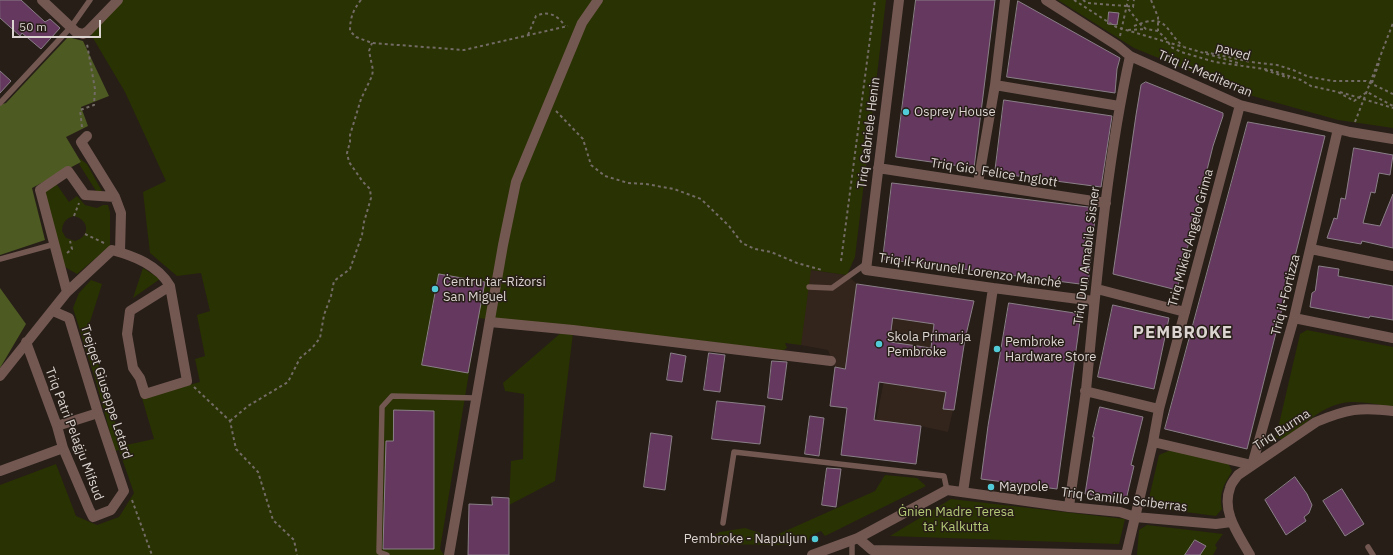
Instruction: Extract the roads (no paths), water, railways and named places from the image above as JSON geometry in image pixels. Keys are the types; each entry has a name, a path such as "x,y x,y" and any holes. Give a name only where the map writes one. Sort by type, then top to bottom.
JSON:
{"street":[{"path":"42,0 76,32 85,33 118,0"},
{"path":"449,555 503,245 516,182 580,27 598,0"},
{"name":"Triq Gabriele Henin","path":"867,266 899,0"},
{"path":"978,183 994,85 1005,0"},
{"name":"Triq il-Mediterran","path":"1046,0 1118,46 1130,56 1240,105 1350,132 1393,139"},
{"name":"Triq Dun Amabile Sisner","path":"1069,507 1085,392 1094,301 1119,106 1130,56"},
{"path":"994,85 1119,106"},
{"name":"Triq Mikiel Angelo Grima","path":"1126,555 1154,442 1159,409 1240,105"},
{"name":"Triq il-Fortizza","path":"1252,465 1294,318 1338,129"},
{"path":"87,137 81,142 115,197 120,213 120,252"},
{"name":"Triq Gio. Felice Inglott","path":"878,168 1106,203"},
{"path":"68,292 40,190 68,172 85,195 115,197"},
{"path":"1311,249 1393,266"},
{"path":"0,376 68,292 112,250 139,258 165,277 170,286 188,381 145,394 140,378 133,368 127,334 130,311 170,286"},
{"name":"Triq il-Kurunell Lorenzo Manché","path":"867,266 993,288 1094,301"},
{"path":"963,492 993,288"},
{"path":"1096,289 1185,312"},
{"name":"Trejqet Giuseppe Letard","path":"53,311 69,318 124,491"},
{"path":"1294,318 1393,338"},
{"path":"490,322 574,330 831,361"},
{"name":"Triq Patri Pelaġju Mifsud","path":"26,342 57,426 63,448 93,517 111,510 124,491"},
{"path":"1085,392 1159,409"},
{"name":"Triq Burma","path":"1250,555 1231,522 1227,500 1230,487 1238,475 1316,422 1330,416 1347,410 1358,409 1393,411"},
{"path":"57,426 98,413"},
{"path":"1154,442 1252,465"},
{"path":"0,471 63,448"},
{"path":"812,555 855,539 948,490"},
{"name":"Triq Camillo Sciberras","path":"948,490 1069,507 1120,512 1135,517 1216,524 1231,522"},
{"path":"855,539 872,553 1126,555"}],"lane":[{"path":"0,103 70,27 90,0"},
{"path":"0,259 55,244"},
{"path":"809,287 832,288 867,266"},
{"path":"387,555 379,552 382,407 392,396 476,398"},
{"path":"724,523 734,452 944,476 948,490"},
{"path":"852,555 855,539"},
{"path":"1368,547 1374,555"}],"place":[{"name":"Osprey House","path":"906,112"},
{"name":"Ċentru tar-Riżorsi San Miguel","path":"435,289"},
{"name":"Skola Primarja Pembroke","path":"879,344"},
{"name":"Pembroke Hardware Store","path":"997,349"},
{"name":"Maypole","path":"991,487"},
{"name":"Pembroke - Napuljun","path":"815,539"}],"district":[{"name":"PEMBROKE","path":"1183,333"}],"park label":[{"name":"Ġnien Madre Teresa ta' Kalkutta","path":"956,520"}]}
